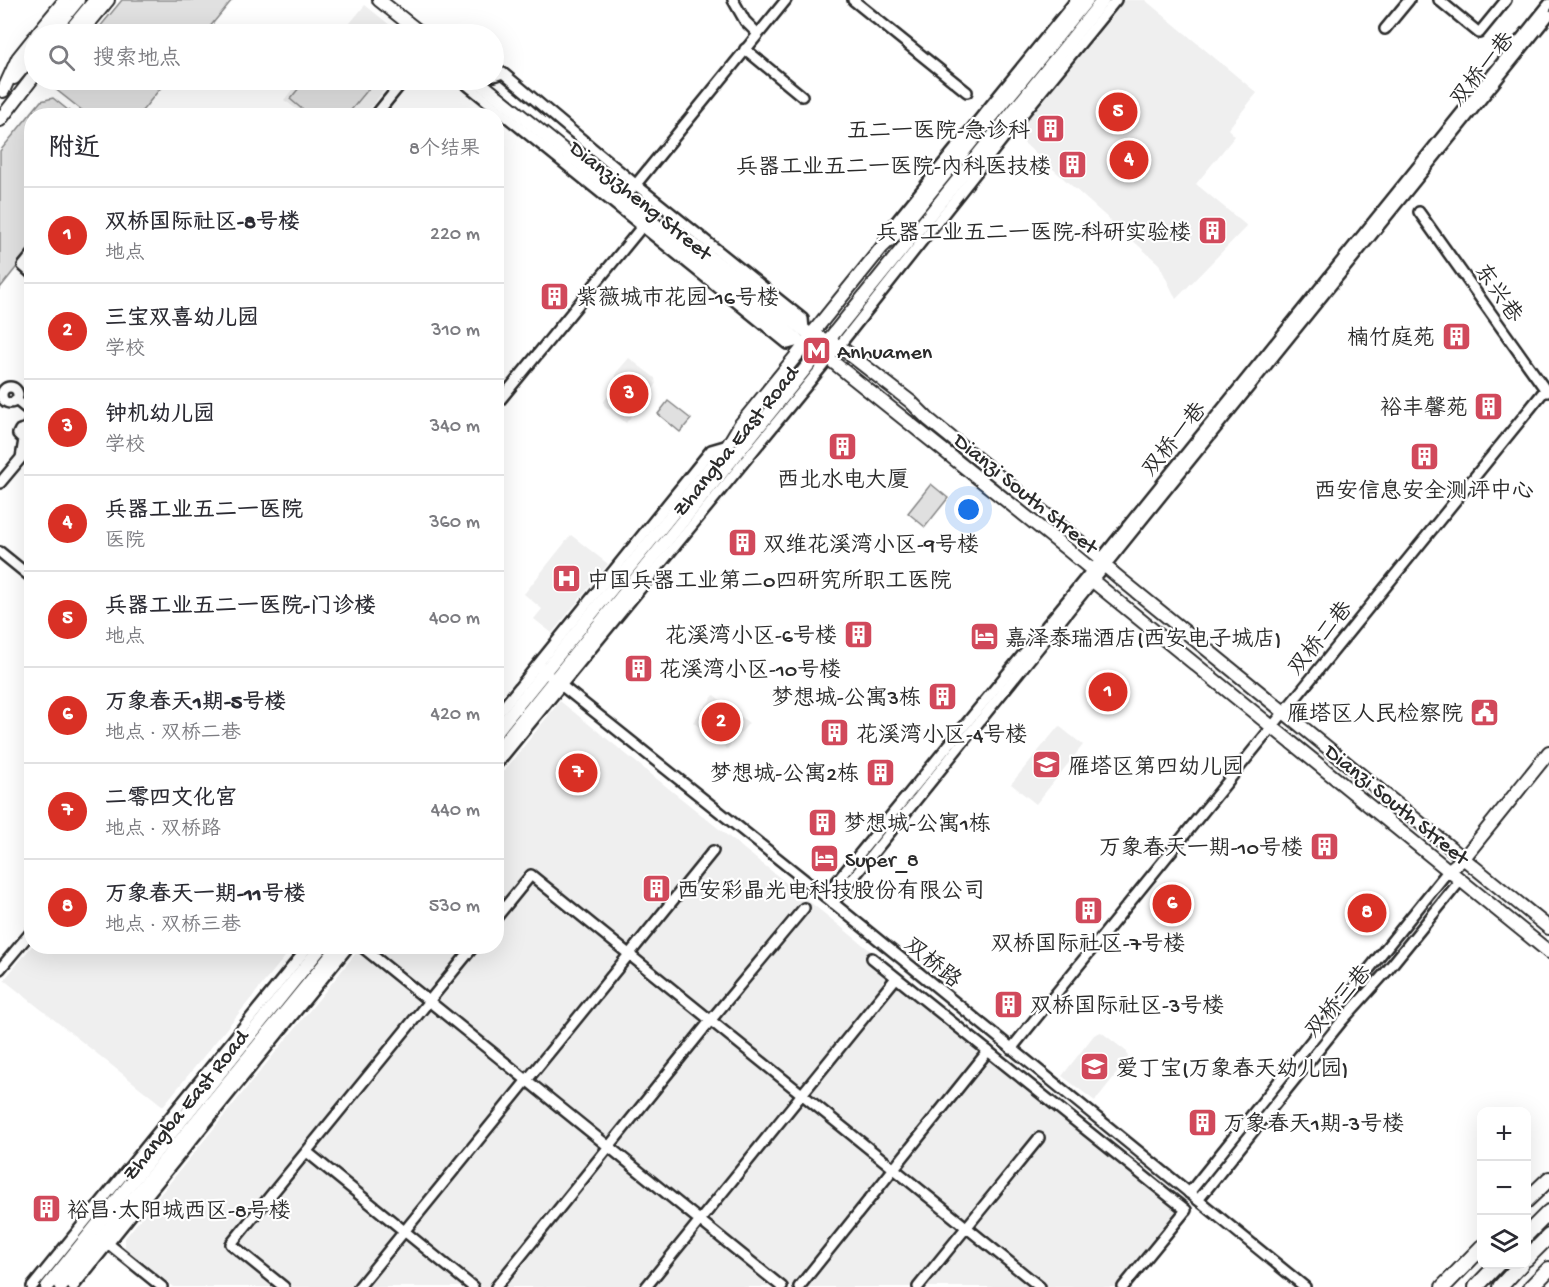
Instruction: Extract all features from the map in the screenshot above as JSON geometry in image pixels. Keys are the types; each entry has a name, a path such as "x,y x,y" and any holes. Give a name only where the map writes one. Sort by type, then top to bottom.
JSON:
{"highway":[{"path":"1531,1197 1549,1179"},
{"path":"1531,1230 1549,1212"},
{"path":"1531,1255 1549,1236"},
{"path":"1443,1287 1477,1251"},
{"path":"1476,1287 1493,1269"},
{"path":"1500,1287 1516,1269"},
{"path":"1532,1287 1549,1269"}],"main road":[{"path":"46,24 65,0"},
{"path":"58,24 78,0"},
{"path":"75,24 94,0"},
{"path":"88,24 108,0"},
{"path":"380,0 410,24"},
{"path":"391,0 421,24"},
{"name":"Zhangba East Road","path":"504,741 683,494 728,445 740,425 805,338 898,232 1087,0"},
{"name":"Zhangba East Road","path":"504,724 550,676 834,343 1060,61 1103,0"},
{"path":"1,92 24,51"},
{"path":"1,92 24,66"},
{"path":"0,120 24,89"},
{"path":"16,100 28,90"},
{"name":"Dianzizheng Street","path":"491,90 629,192 645,223 805,338 834,343"},
{"name":"Dianzizheng Street","path":"502,90 805,338"},
{"name":"Dianzi South Street","path":"805,338 1091,569 1094,582 1549,952"},
{"name":"Dianzi South Street","path":"834,343 911,402 928,419 1283,712 1549,928"},
{"path":"1460,881 1466,861 1549,752"},
{"path":"1448,871 1466,861 1549,764"},
{"name":"Zhangba East Road","path":"47,1287 101,1238 316,954"},
{"name":"Zhangba East Road","path":"61,1287 332,954"}],"street":[{"path":"733,0 745,21 758,34"},
{"path":"629,192 786,0"},
{"path":"853,0 967,92"},
{"name":"Zhangba East Road","path":"882,248 890,230 1076,0"},
{"name":"Zhangba East Road","path":"1060,61 1116,0"},
{"path":"1385,29 1409,0"},
{"path":"1439,0 1479,33 1506,0"},
{"name":"双桥一巷","path":"833,903 1094,582 1103,562 1549,4"},
{"name":"双桥一巷","path":"825,896 1091,569 1103,562 1549,15"},
{"path":"745,49 802,96"},
{"name":"Dianzizheng Street","path":"504,74 629,192"},
{"path":"381,108 396,90"},
{"name":"Dianzizheng Street","path":"474,90 497,108"},
{"name":"Dianzizheng Street","path":"504,113 645,223"},
{"name":"东兴巷","path":"1419,212 1547,392"},
{"path":"504,395 645,223"},
{"path":"7,387 12,387 17,391 16,400 3,406 1,395 7,387"},
{"name":"双桥二巷","path":"1011,1049 1283,712 1547,392"},
{"path":"16,400 24,407"},
{"path":"0,483 21,458 24,440 18,434 24,429"},
{"path":"0,552 24,572"},
{"name":"Zhangba East Road","path":"504,710 550,676"},
{"name":"Zhangba East Road","path":"504,752 550,676"},
{"name":"双桥路","path":"550,676 825,896 1305,1287"},
{"path":"359,1287 713,851"},
{"name":"双桥三巷","path":"1189,1193 1448,871"},
{"path":"504,908 531,875 1040,1287"},
{"name":"双桥三巷","path":"1198,1200 1341,1022 1386,972 1460,881"},
{"path":"496,1287 804,908"},
{"path":"0,969 24,940"},
{"name":"Zhangba East Road","path":"32,1287 303,954"},
{"name":"Zhangba East Road","path":"73,1287 101,1238 342,954"},
{"path":"372,954 782,1287"},
{"path":"284,1287 231,1244 467,954"},
{"path":"872,958 1186,1210 1123,1287"},
{"path":"646,1287 896,978"},
{"path":"799,1287 988,1051"},
{"path":"918,1287 1039,1138"},
{"path":"307,1152 473,1287"},
{"path":"101,1238 162,1287"}],"shaded area":[{"path":"122,0 232,0 212,24 102,24"},
{"path":"1122,0 1145,0 1257,93 1228,129 1235,136 1196,184 1247,226 1176,299 1159,264 1015,135"},
{"path":"365,5 389,24 349,24"},
{"path":"57,90 159,90 144,108 79,108"},
{"path":"292,90 384,90 370,108 295,108 284,100"},
{"path":"297,90 368,90 353,108 301,108 290,99"},
{"path":"53,98 65,108 35,108 41,101"},
{"path":"24,122 24,258 0,288 0,151"},
{"path":"629,358 655,378 656,385 626,423 604,405 604,401 615,388 616,373"},
{"path":"668,401 691,419 680,432 658,414"},
{"path":"931,484 948,498 925,527 908,513"},
{"name":"中国兵器工业第二0四研究所职工医院","path":"571,535 608,564 552,633 534,619 542,609 524,594"},
{"path":"714,695 749,723 727,749 693,722"},
{"path":"560,701 1194,1211 1132,1287 174,1287 125,1248 125,1238 355,954 504,954 504,771"},
{"name":"雁塔区第四幼儿园","path":"1059,726 1083,745 1036,804 1011,784"},
{"path":"25,954 287,954 163,1106 4,980"},
{"name":"爱丁宝(万象春天幼儿园)","path":"1101,1032 1127,1052 1128,1059 1095,1101 1062,1076 1094,1035"}],"place":[{"name":"兵器工业五二一医院-门诊楼","path":"1118,112"},
{"name":"五二一医院-急诊科","path":"1051,129"},
{"name":"兵器工业五二一医院","path":"1129,160"},
{"name":"兵器工业五二一医院-内科医技楼","path":"1072,165"},
{"name":"兵器工业五二一医院-科研实验楼","path":"1212,231"},
{"name":"紫薇城市花园-16号楼","path":"555,296"},
{"name":"楠竹庭苑","path":"1456,336"},
{"name":"Anhuamen","path":"816,350"},
{"name":"钟机幼儿园","path":"629,394"},
{"name":"裕丰馨苑","path":"1489,406"},
{"name":"西北水电大厦","path":"843,446"},
{"name":"西安信息安全测评中心","path":"1424,457"},
{"name":"双维花溪湾小区-9号楼","path":"742,543"},
{"name":"中国兵器工业第二0四研究所职工医院","path":"566,579"},
{"name":"花溪湾小区-6号楼","path":"858,634"},
{"name":"嘉泽泰瑞酒店(西安电子城店)","path":"984,637"},
{"name":"花溪湾小区-10号楼","path":"638,668"},
{"name":"双桥国际社区-8号楼","path":"1108,692"},
{"name":"梦想城-公寓3栋","path":"942,696"},
{"name":"雁塔区人民检察院","path":"1484,712"},
{"name":"三宝双喜幼儿园","path":"721,722"},
{"name":"花溪湾小区-4号楼","path":"835,733"},
{"name":"雁塔区第四幼儿园","path":"1047,765"},
{"name":"梦想城-公寓2栋","path":"880,772"},
{"name":"二零四文化宫","path":"578,773"},
{"name":"梦想城-公寓1栋","path":"822,822"},
{"name":"万象春天一期-10号楼","path":"1324,846"},
{"name":"Super_8","path":"824,858"},
{"name":"西安彩晶光电科技股份有限公司","path":"656,889"},
{"name":"万象春天1期-5号楼","path":"1172,904"},
{"name":"双桥国际社区-7号楼","path":"1088,910"},
{"name":"万象春天一期-11号楼","path":"1367,913"},
{"name":"双桥国际社区-3号楼","path":"1009,1004"},
{"name":"爱丁宝(万象春天幼儿园)","path":"1095,1067"},
{"name":"万象春天1期-3号楼","path":"1202,1122"},
{"name":"裕昌·太阳城西区-8号楼","path":"46,1209"}]}
